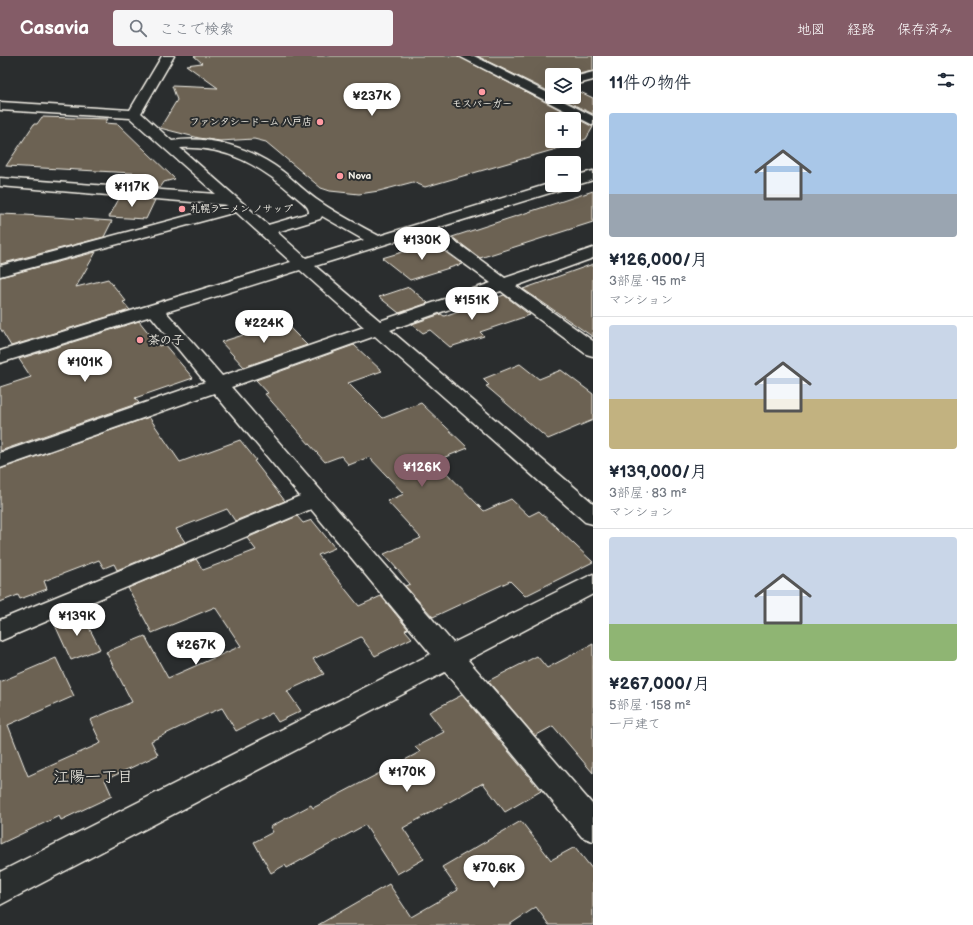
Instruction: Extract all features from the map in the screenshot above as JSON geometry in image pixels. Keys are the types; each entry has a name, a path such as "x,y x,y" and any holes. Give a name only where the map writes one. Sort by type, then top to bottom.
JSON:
{"street":[{"path":"134,114 168,56"},
{"path":"465,56 593,121"},
{"path":"581,79 593,76"},
{"path":"534,92 545,89"},
{"path":"0,106 134,114 378,330 593,516"},
{"path":"169,145 184,142 195,143 244,155 264,165 314,205 378,242"},
{"path":"581,179 593,175"},
{"path":"0,182 235,204"},
{"path":"0,357 545,190"},
{"path":"0,271 235,204"},
{"path":"265,231 315,216 317,211 314,205"},
{"path":"424,227 503,286 593,350"},
{"path":"0,461 378,330 593,253"},
{"path":"155,310 593,827"},
{"path":"0,631 314,499"},
{"path":"0,889 448,656 593,583"}],"building":[{"path":"194,56 458,56 545,102 545,104 549,104 564,112 545,112 545,148 560,148 425,187 413,182 379,191 359,194 330,191 321,188 266,142 254,139 220,141 199,138 160,128 177,100 172,86 218,88 186,65 202,63"},
{"path":"477,56 593,56 593,71 581,74 581,68 545,68 545,90"},
{"path":"581,92 593,98 593,114 572,104 581,104"},
{"path":"42,117 108,119 105,123 118,124 175,179 164,182 160,188 126,186 133,173 6,166 34,124 37,124"},
{"path":"581,121 593,127 586,139 581,141"},
{"path":"593,191 593,222 480,258 452,237"},
{"path":"120,197 155,200 146,219 109,217"},
{"path":"0,214 112,221 104,237 0,264"},
{"path":"433,243 462,264 410,280 382,258"},
{"path":"96,252 76,287 108,279 126,301 123,302 130,310 11,346 0,328 0,277"},
{"path":"593,264 593,337 523,289"},
{"path":"409,287 428,303 399,313 379,297"},
{"path":"504,295 530,315 480,332 484,336 450,347 430,330 423,333 412,324 441,314 444,316"},
{"path":"139,321 159,346 164,344 193,378 135,398 139,403 0,451 0,387 31,377 19,359"},
{"path":"284,322 307,345 244,367 221,342"},
{"path":"354,345 382,371 348,383 383,418 421,403 468,448 435,461 484,511 511,499 529,516 539,511 593,562 525,596 510,581 433,617 405,586 410,584 384,554 421,538 387,501 404,494 369,457 349,465 341,456 325,462 265,394 268,393 256,380"},
{"path":"520,364 539,379 561,370 593,394 593,420 548,439 486,386 489,385 483,379"},
{"path":"149,417 180,462 240,440 256,460 254,461 285,501 235,521 227,509 176,529 185,542 117,570 114,564 104,568 99,560 44,581 47,589 20,599 18,595 0,602 0,469"},
{"path":"297,516 303,523 312,520 335,548 318,555 359,606 381,596 408,629 405,630 412,638 375,656 361,637 313,659 324,674 287,691 301,711 278,722 272,713 236,731 222,708 205,715 151,741 158,755 105,780 112,796 61,820 59,816 0,844 0,682 56,658 74,696 8,725 28,776 101,743 90,720 132,702 106,652 145,636 168,678 241,646 215,607 152,633 128,588 196,559 203,570 256,550 247,538"},
{"path":"82,614 100,649 71,660 55,625"},
{"path":"593,644 593,773 553,726 535,736 488,681 537,656 547,668"},
{"path":"462,695 541,791 505,812 483,783 403,828 424,859 397,874 365,825 287,868 285,865 271,873 254,842 273,832 270,827 311,805 313,808 420,752 415,747 444,732 429,712"},
{"path":"521,821 551,860 575,847 593,870 593,925 549,925 536,907 509,925 318,925 389,884 411,917 458,890 442,867"}],"place":[{"name":"モスバーガー","path":"482,92"},
{"name":"ファンタシードーム 八戸店","path":"320,122"},
{"name":"Nova","path":"340,176"},
{"name":"札幌ラーメン ノサップ","path":"182,209"},
{"name":"茶の子","path":"140,340"}],"district":[{"name":"江陽一丁目","path":"93,777"}]}
